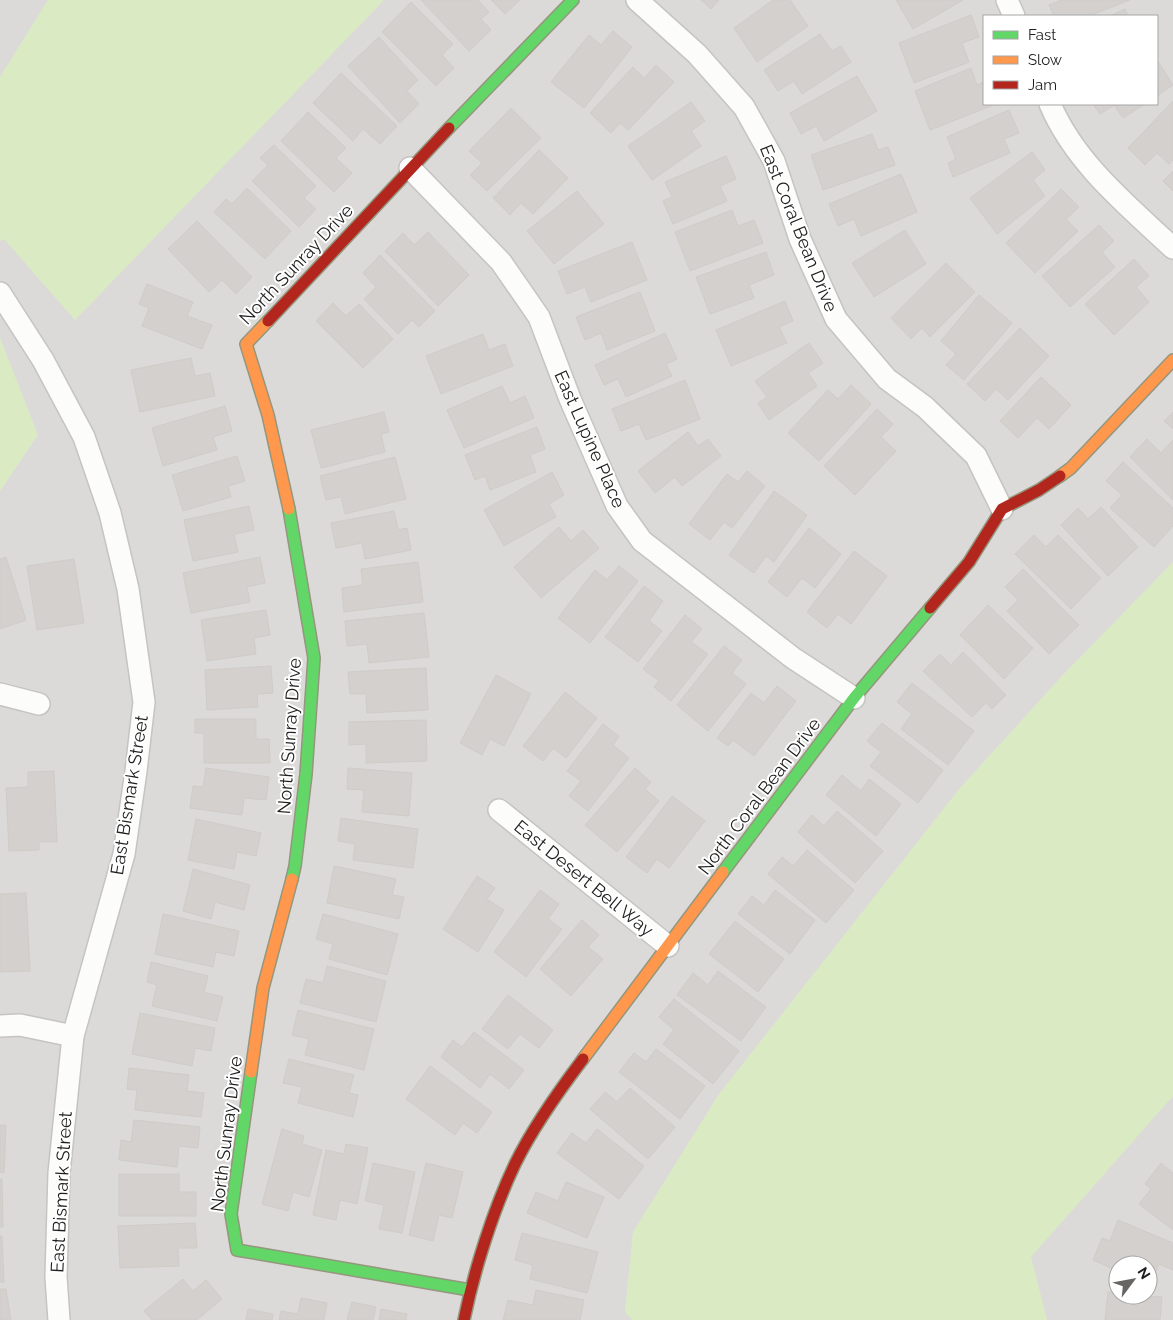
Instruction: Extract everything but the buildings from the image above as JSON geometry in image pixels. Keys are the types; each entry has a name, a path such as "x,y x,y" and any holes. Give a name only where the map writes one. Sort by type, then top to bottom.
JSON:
{"street":[{"name":"North Sunray Drive","path":"470,1290 237,1250 231,1214 263,988 295,866 306,774 314,658 292,523 268,415 246,344 410,168 573,0"},
{"name":"East Coral Bean Drive","path":"637,0 697,54 744,108 774,160 800,239 836,319 887,379 925,407 976,456 1002,509"},
{"path":"1007,0 1014,15"},
{"path":"1050,105 1057,121 1090,168 1173,248"},
{"name":"East Lupine Place","path":"410,168 501,262 539,317 570,399 617,506 642,541 793,658 854,698"},
{"name":"East Bismark Street","path":"0,293 43,360 84,437 110,513 128,589 144,702 124,854 73,1036 59,1173 56,1277 59,1320"},
{"path":"1002,509 1039,490 1071,468 1173,360"},
{"name":"North Coral Bean Drive","path":"464,1320 470,1290 495,1214 515,1164 555,1096 854,698 969,562 1002,509"},
{"path":"0,694 39,704"},
{"name":"East Desert Bell Way","path":"499,810 668,946"},
{"path":"0,1026 20,1025 73,1036"}],"shaded area":[{"path":"0,0 1173,0 1173,1320 0,1320"}],"green space":[{"path":"48,0 384,0 75,320 4,239 0,241 0,77"},
{"path":"0,338 38,435 0,491"},
{"path":"1173,562 1173,1096 1031,1257 1047,1320 632,1320 625,1312 633,1232 719,1094 960,788 1060,678"}],"traffic: fast":[{"path":"449,128 573,0"},
{"path":"289,509 314,658 306,774 292,879"},
{"path":"723,872 854,698 930,608"},
{"path":"251,1072 231,1214 237,1250 470,1290"}],"traffic: slow":[{"path":"268,321 246,344 268,415 289,509"},
{"path":"1060,476 1071,468 1173,360"},
{"path":"583,1059 723,872"},
{"path":"251,1072 263,988 292,879"}],"traffic: jam":[{"path":"268,321 449,128"},
{"path":"930,608 969,562 1002,509 1039,490 1060,476"},
{"path":"464,1320 485,1241 515,1164 546,1110 583,1059"}]}
